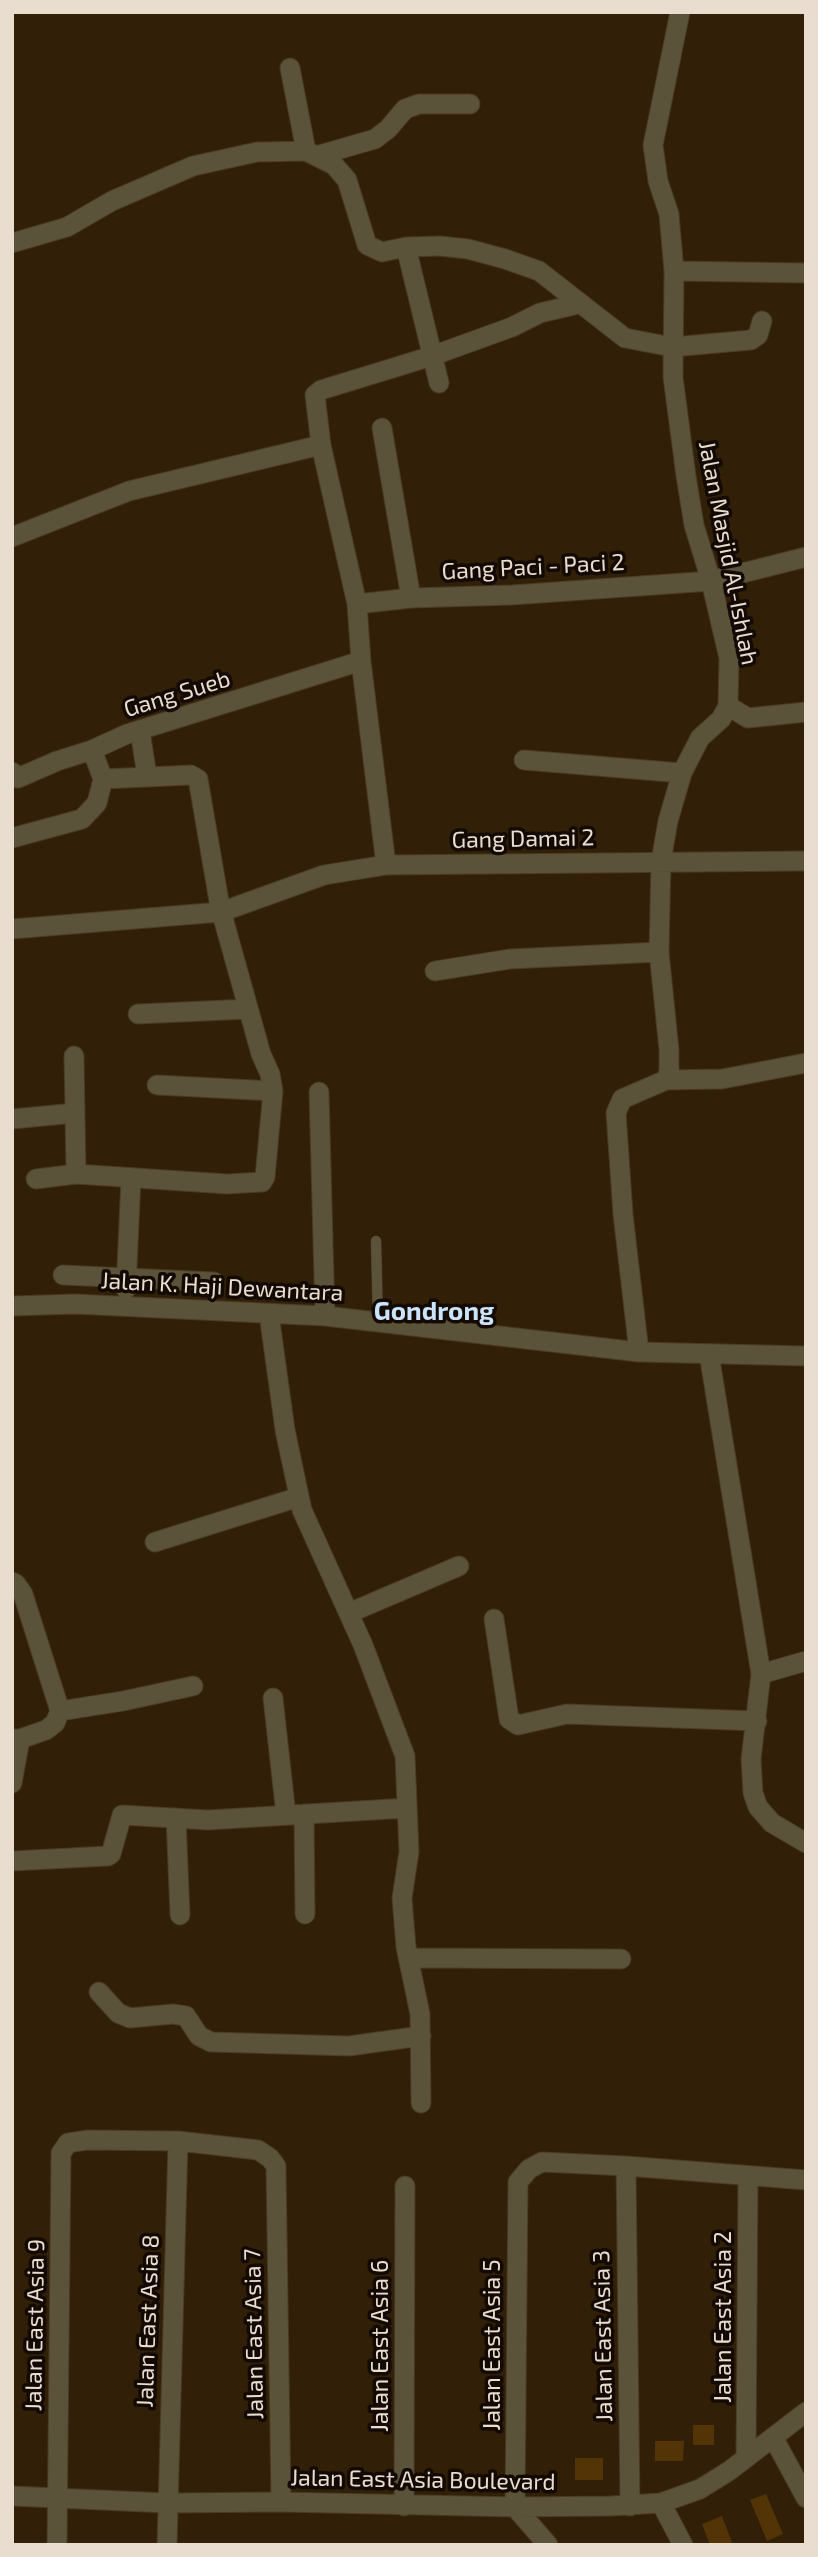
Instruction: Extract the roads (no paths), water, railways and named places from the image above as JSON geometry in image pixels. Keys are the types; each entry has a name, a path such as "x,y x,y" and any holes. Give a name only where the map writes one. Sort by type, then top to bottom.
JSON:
{"street":[{"name":"Jalan Masjid Al-Ishlah","path":"680,12 663,84 653,145 658,181 669,214 674,271 673,377 694,525 711,581 729,658 728,706"},
{"path":"290,68 311,153 334,165 347,180 367,245 382,252 406,247 468,249 539,271 625,338 672,347 751,340 758,335 762,321"},
{"path":"12,243 68,227 112,201 193,166 257,152 311,153 375,139 388,129 405,109 419,104 470,104"},
{"path":"406,247 439,383"},
{"path":"674,271 806,273"},
{"path":"386,865 361,661 357,604 321,445 315,395 321,390 432,356 512,327 540,313 574,305"},
{"path":"382,428 411,598"},
{"path":"12,537 129,491 321,445"},
{"name":"Gang Paci - Paci 2","path":"357,604 411,598 711,581 806,557"},
{"name":"Gang Sueb","path":"12,772 18,778 140,731 361,661"},
{"path":"666,1080 669,1072 669,1050 659,952 661,861 668,821 682,773 700,738 721,719 728,706 748,718 806,712"},
{"path":"140,731 147,776"},
{"path":"12,838 82,819 97,803 103,779 92,750"},
{"path":"524,761 682,773"},
{"path":"36,1179 76,1174 227,1184 262,1182 265,1177 273,1091 221,912 198,779 191,775 103,779"},
{"name":"Gang Damai 2","path":"12,929 221,912 324,875 386,865 806,861"},
{"path":"435,971 510,959 659,952"},
{"path":"138,1014 248,1009"},
{"path":"74,1056 76,1174"},
{"path":"639,1352 623,1214 616,1113 622,1099 666,1080 722,1079 806,1063"},
{"path":"157,1085 273,1091"},
{"path":"319,1092 325,1316"},
{"path":"12,1119 75,1113"},
{"path":"125,1306 131,1178"},
{"path":"63,1275 214,1282"},
{"name":"Jalan K. Haji Dewantara","path":"12,1306 63,1304 325,1316 639,1352 806,1356"},
{"path":"269,1314 285,1430 302,1510 363,1645 405,1756 409,1853 402,1898 408,1958 420,2014 421,2104"},
{"path":"709,1354 761,1674 751,1759 753,1793 758,1807 772,1823 806,1843"},
{"path":"155,1542 299,1497"},
{"path":"349,1613 459,1566"},
{"path":"12,1582 23,1594 60,1711 55,1723 46,1730 16,1739 12,1783"},
{"path":"494,1619 509,1719 518,1725 567,1714 757,1721"},
{"path":"761,1674 806,1661"},
{"path":"60,1711 193,1686"},
{"path":"273,1698 295,1815 305,1914"},
{"path":"12,1861 108,1856 111,1854 122,1815 208,1819 407,1808"},
{"path":"176,1818 180,1915"},
{"path":"408,1958 621,1959"},
{"path":"99,1992 118,2013 130,2018 173,2014 186,2016 199,2036 211,2042 349,2046 421,2036"},
{"name":"Jalan East Asia 9","path":"57,2545 61,2153 68,2143 87,2140 178,2141"},
{"name":"Jalan East Asia 7","path":"178,2141 258,2150 276,2166 281,2502"},
{"name":"Jalan East Asia 8","path":"167,2545 178,2141"},
{"name":"Jalan East Asia 5","path":"515,2507 518,2182 529,2169 542,2162 626,2166"},
{"path":"626,2166 806,2180"},
{"name":"Jalan East Asia 3","path":"626,2166 630,2506"},
{"name":"Jalan East Asia 2","path":"746,2458 748,2176"},
{"name":"Jalan East Asia 6","path":"404,2505 405,2186"},
{"name":"Jalan East Asia Boulevard","path":"12,2496 167,2503 281,2502 515,2507 630,2506 661,2503 700,2489 806,2412"},
{"path":"773,2437 806,2498"},
{"path":"661,2503 683,2545"},
{"path":"515,2507 533,2537 548,2545"}],"lane":[{"path":"376,1241 378,1321"}],"district":[{"name":"Gondrong","path":"434,1311"}]}
